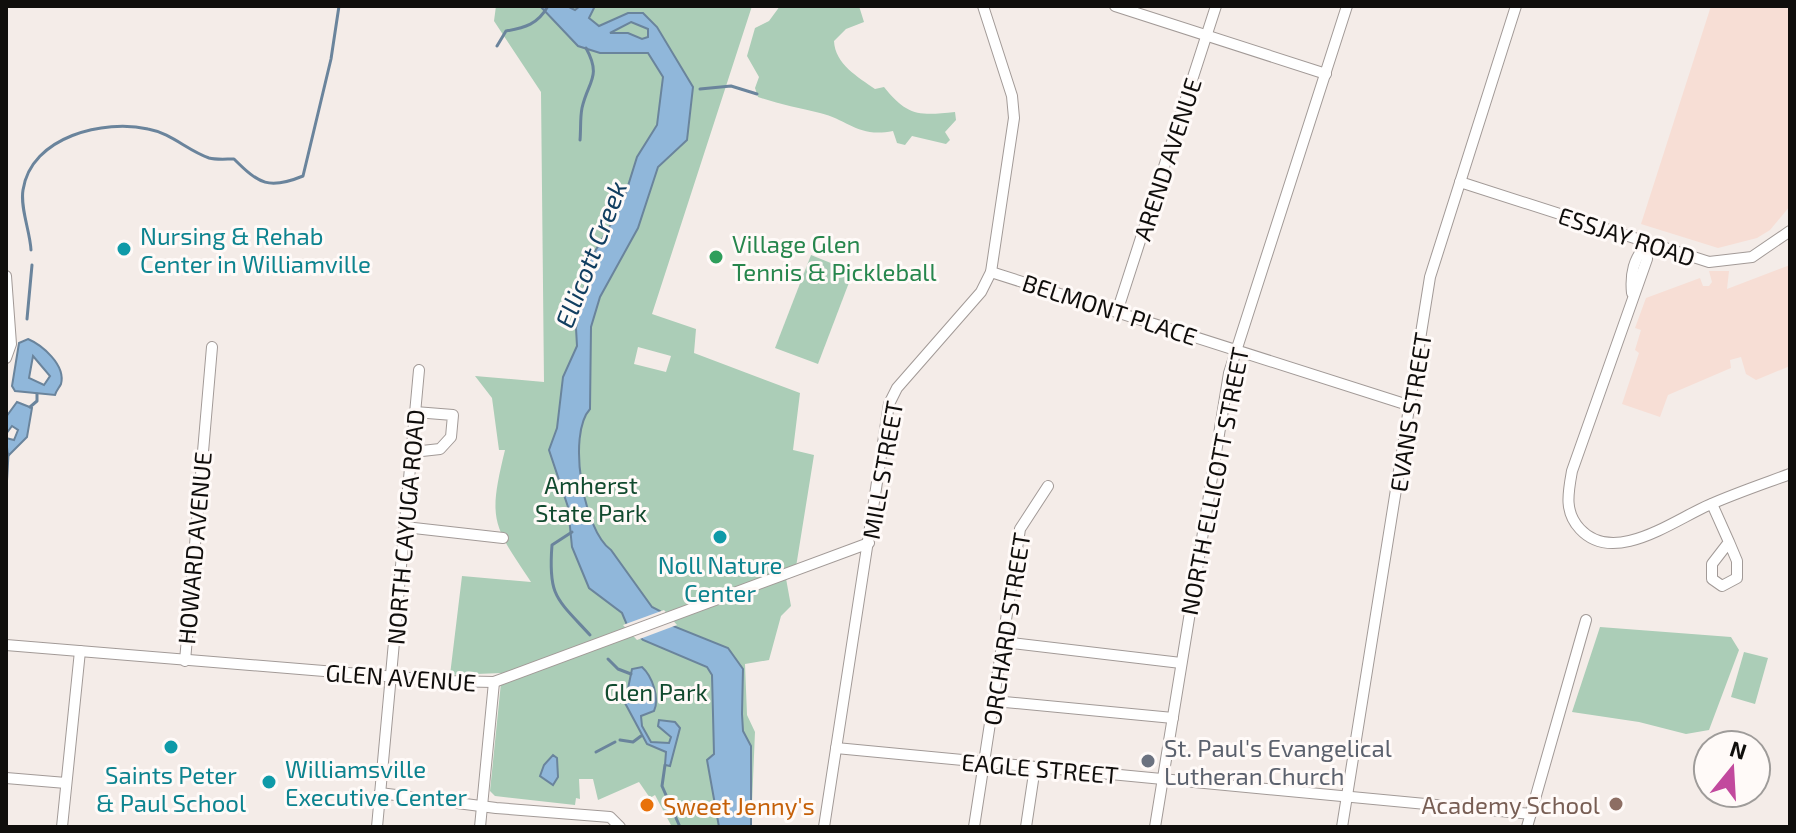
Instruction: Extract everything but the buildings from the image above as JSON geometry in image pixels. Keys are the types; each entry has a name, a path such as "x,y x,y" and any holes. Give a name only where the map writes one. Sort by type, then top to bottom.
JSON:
{"street":[{"name":"MILL STREET","path":"824,827 889,404 897,388 981,292 991,272 1014,118 1012,96 983,6"},
{"path":"1115,6 1326,74"},
{"name":"AREND AVENUE","path":"1117,312 1216,6"},
{"name":"NORTH ELLICOTT STREET","path":"1155,827 1229,373 1347,6"},
{"name":"EVANS STREET","path":"1342,827 1430,277 1516,6"},
{"name":"ESSJAY ROAD","path":"1460,182 1698,260 1727,263 1764,252 1790,231"},
{"path":"1646,244 1647,259 1572,471 1568,501 1572,517 1594,540 1615,544 1637,538 1712,504 1790,474"},
{"name":"BELMONT PLACE","path":"991,272 1411,406"},
{"path":"6,276 11,344 6,358"},
{"name":"HOWARD AVENUE","path":"185,661 212,347"},
{"name":"NORTH CAYUGA ROAD","path":"377,827 419,370"},
{"path":"413,452 440,449 451,437 453,415 415,412"},
{"name":"ORCHARD STREET","path":"974,827 1020,529 1048,486"},
{"path":"1712,504 1729,542"},
{"path":"405,527 503,538"},
{"name":"GLEN AVENUE","path":"6,645 185,661 494,682 869,543"},
{"path":"1527,827 1586,620"},
{"path":"1003,642 1181,663"},
{"path":"62,827 80,651"},
{"path":"480,827 494,682"},
{"path":"994,701 1173,718"},
{"name":"EAGLE STREET","path":"836,748 1531,814"},
{"path":"1026,827 1035,767"},
{"path":"6,778 66,783"},
{"path":"380,793 614,818 620,827"}],"shaded area":[{"path":"1711,6 1790,6 1790,206 1770,230 1757,238 1718,248 1641,224"},
{"path":"1790,265 1790,366 1756,380 1746,374 1741,357 1730,360 1731,368 1668,395 1660,417 1622,404 1639,353 1635,350 1641,330 1635,328 1646,298 1700,278 1703,286 1709,286 1712,282 1709,271 1729,271 1727,289"}],"green space":[{"path":"496,6 752,6 652,314 696,329 694,353 800,393 793,450 814,455 796,567 785,573 791,606 781,616 769,660 745,664 747,715 755,732 751,827 672,827 655,795 650,798 639,782 598,800 593,779 579,779 580,799 576,798 575,805 495,796 490,791 502,673 450,675 462,576 531,582 508,547 497,520 496,492 505,450 499,450 492,398 475,376 544,382 541,92 494,21","holes":["638,347 671,356 666,372 634,364"]},
{"path":"780,6 859,6 864,22 846,29 834,41 838,57 855,75 875,89 884,87 907,109 932,114 955,112 956,120 945,132 950,140 946,144 912,136 905,145 897,143 893,131 862,130 830,116 758,97 755,88 759,77 747,56 755,28 769,21"},
{"path":"811,255 853,272 818,364 775,348"},
{"path":"1600,627 1731,637 1739,650 1709,729 1692,729 1692,733 1686,734 1639,722 1572,712"},
{"path":"1744,652 1768,658 1755,704 1731,697"}],"water":[{"path":"540,6 567,6 575,10 580,6 595,6 589,18 599,26 628,13 643,13 657,27 693,87 687,140 658,167 638,228 600,297 591,327 590,409 583,421 579,459 581,481 593,523 601,539 652,607 660,611 673,626 728,648 743,669 743,731 751,746 751,827 719,827 707,760 714,754 712,675 707,667 643,640 627,625 622,613 589,588 572,547 568,507 549,450 557,428 563,377 577,346 576,328 590,260 622,205 637,157 657,125 663,77 648,53 600,53 578,46","holes":["631,22 648,29 648,37 642,39 628,33 610,33"]},
{"path":"28,339 34,342 56,363 62,377 55,395 15,391 12,386 19,343","holes":["33,356 50,376 44,385 29,378"]},
{"path":"17,402 32,408 27,437 8,456 6,438 14,440 18,430 12,426 6,434 6,417"},
{"path":"642,667 652,681 655,694 654,711 641,716 642,726 651,742 669,743 671,737 658,726 659,720 675,722 680,728 670,766 665,765 666,752 647,744 625,703 632,669"},
{"path":"553,755 557,758 558,777 553,785 540,776"}],"pier":[{"path":"664,610 677,625 637,640 623,625"}],"waterway":[{"path":"31,250 22,197 29,171 40,156 55,144 92,130 131,127 156,131 209,158 234,159 265,182 281,183 303,176 331,59 339,6"},
{"path":"497,46 506,31 530,24 548,6"},
{"path":"580,140 582,108 593,73 586,48"},
{"path":"700,89 731,86 757,94"},
{"path":"27,319 32,265"},
{"path":"30,407 37,401 37,394"},
{"path":"6,490 8,454"},
{"path":"6,494 6,503"},
{"path":"572,532 552,545 551,575 562,604 590,635"},
{"path":"608,659 618,669 631,674"},
{"path":"620,740 633,742 641,736"},
{"path":"596,752 615,742"},
{"path":"665,765 662,786 680,827"}],"place":[{"name":"Nursing & Rehab Center in Williamville","path":"124,249"},
{"name":"Village Glen Tennis & Pickleball","path":"716,257"},
{"name":"Noll Nature Center","path":"720,537"},
{"name":"Saints Peter & Paul School","path":"171,747"},
{"name":"St. Paul's Evangelical Lutheran Church","path":"1148,761"},
{"name":"Williamsville Executive Center","path":"269,782"},
{"name":"Academy School","path":"1616,804"},
{"name":"Sweet Jenny's","path":"647,805"}],"water label":[{"name":"Ellicott Creek","path":"590,254"}],"park label":[{"name":"Amherst State Park","path":"591,498"},
{"name":"Glen Park","path":"656,691"}]}
